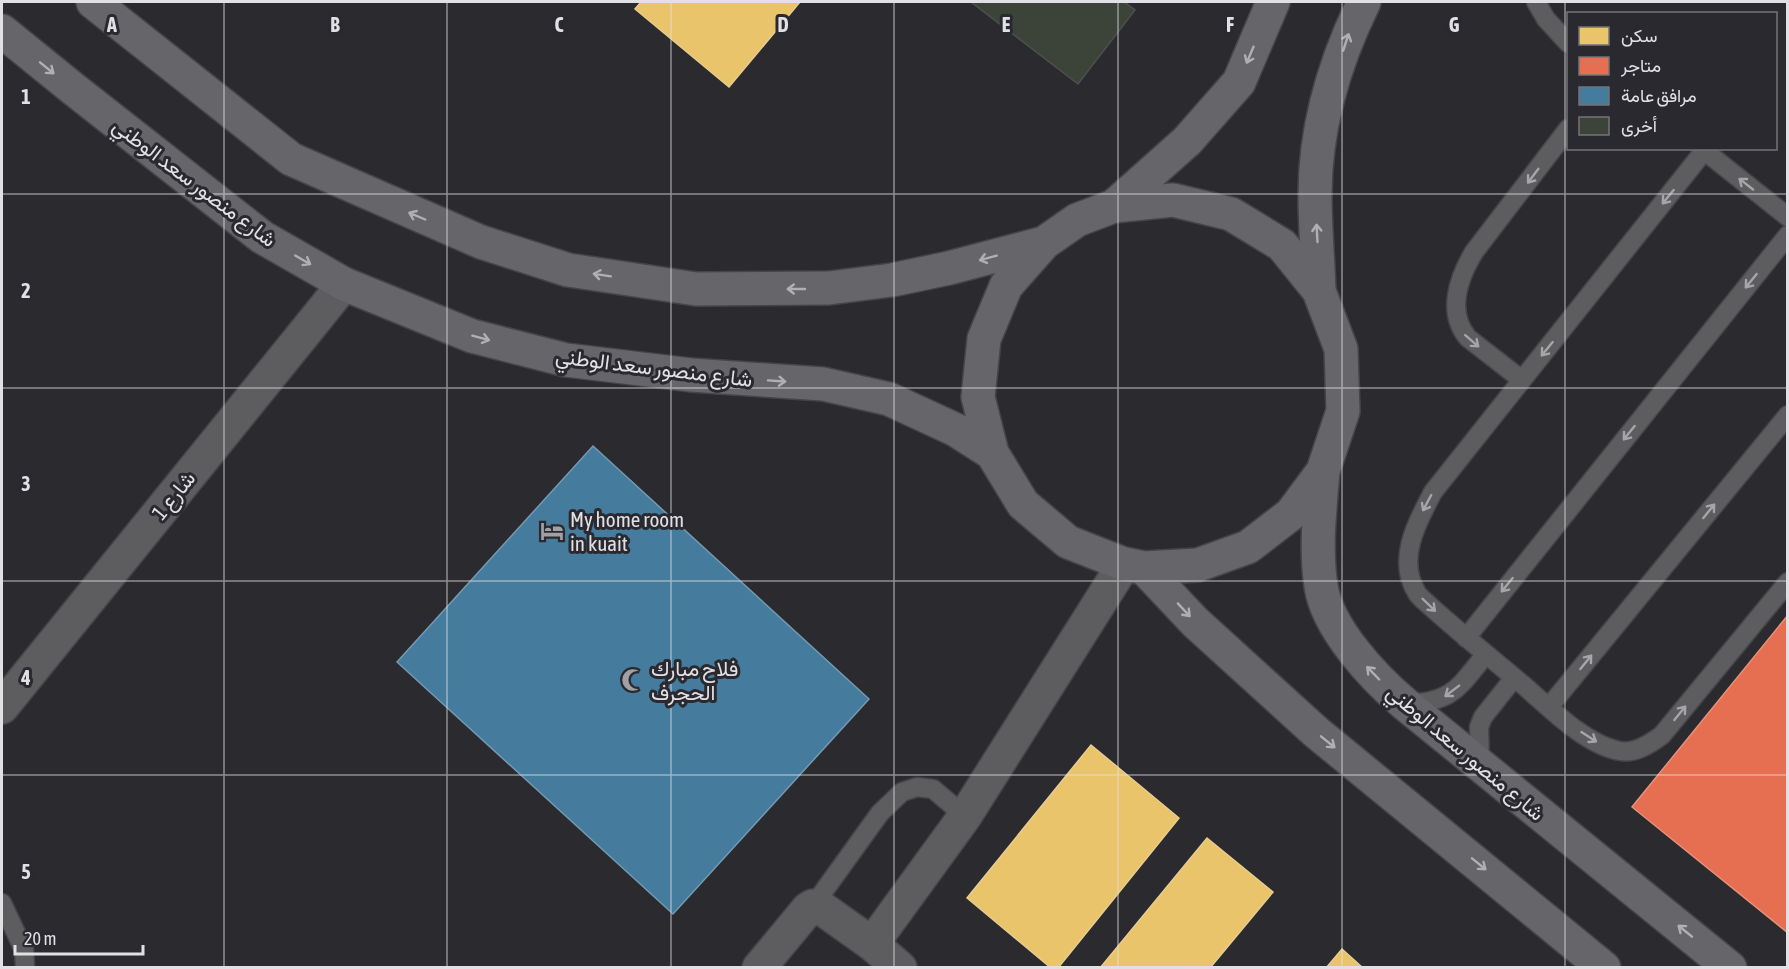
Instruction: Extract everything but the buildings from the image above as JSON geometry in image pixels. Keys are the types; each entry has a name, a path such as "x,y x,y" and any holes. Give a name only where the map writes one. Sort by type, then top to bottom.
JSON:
{"street":[{"path":"93,2 291,159 481,242 568,270 696,289 830,288 892,280 949,268 1044,243"},
{"path":"1114,206 1187,141 1239,82 1273,2"},
{"path":"1319,291 1315,194 1322,119 1347,35 1364,2"},
{"name":"شارع منصور سعد الوطني","path":"2,31 262,237 344,284 472,336 566,360 691,375 822,384 889,399 956,430 992,453"},
{"path":"1173,200 1231,214 1282,245 1319,291 1341,349 1342,411 1323,471 1291,514 1248,547 1198,565 1134,566 1068,543 1023,504 992,453 978,397 984,339 1006,286 1044,243 1077,220 1114,206 1173,200"},
{"name":"شارع 1","path":"6,693 344,284"},
{"name":"شارع منصور سعد الوطني","path":"1323,471 1318,531 1321,588 1335,624 1360,660 1405,704 1730,968"},
{"path":"872,944 965,816 1134,566"},
{"path":"1134,566 1316,732 1604,968"},
{"path":"759,968 808,909 813,906 820,907 872,944 900,968"}],"lane":[{"path":"1536,2 1546,19 1567,42"},
{"path":"1522,380 1462,331 1456,302 1458,286 1463,271 1474,252 1567,132"},
{"path":"1788,217 1703,150 1433,492 1418,520 1409,544 1412,580 1418,593 1466,638 1589,739 1622,752 1636,750 1662,735 1788,582"},
{"path":"1466,638 1788,235"},
{"path":"1549,707 1788,415"},
{"path":"1405,704 1425,704 1451,694 1458,689 1486,654"},
{"path":"1480,765 1479,727 1483,717 1514,678"},
{"path":"813,906 880,813 902,792 917,788 933,789 965,816"},
{"path":"2,903 24,950 25,968"}],"place":[{"name":"My home room in kuait","path":"552,531"},
{"name":"فلاح مبارك الحجرف","path":"633,680"}]}
